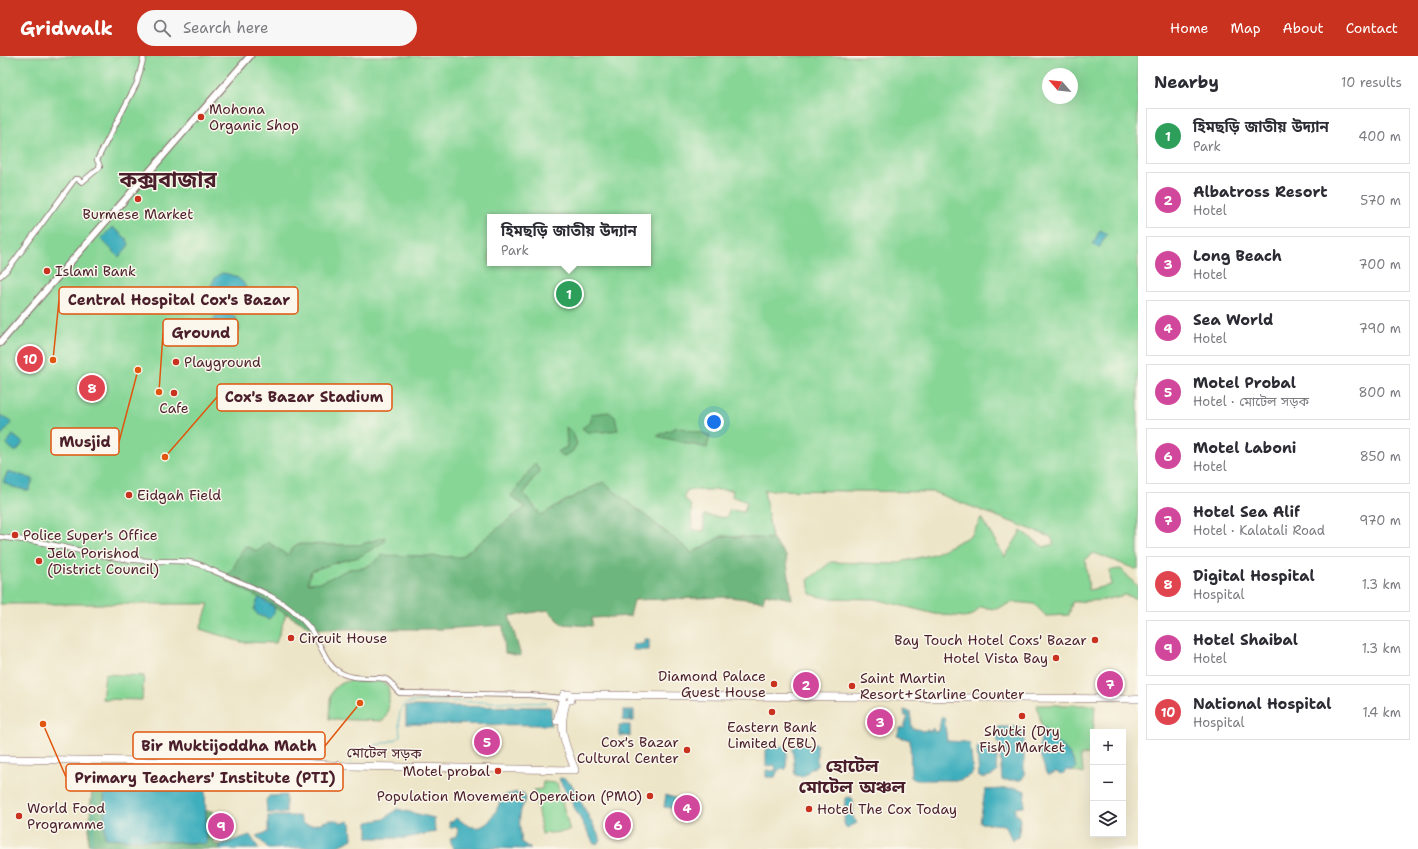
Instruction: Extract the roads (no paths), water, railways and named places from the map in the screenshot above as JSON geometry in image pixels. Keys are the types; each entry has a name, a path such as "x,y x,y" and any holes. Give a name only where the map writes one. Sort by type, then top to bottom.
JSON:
{"highway":[{"path":"566,699 1138,699"},
{"name":"মোটেল সড়ক","path":"0,759 291,763 348,766 573,770 563,737 562,718 566,699"},
{"path":"1025,700 1138,702"}],"main road":[{"path":"0,343 250,56"}],"street":[{"path":"0,276 9,268 75,179 82,182 100,167 97,160 137,83 144,56"},
{"path":"0,537 38,542 125,560 166,560 201,564 209,569 267,594 286,605 302,619 316,636 331,666 343,674 356,678 384,679 390,682 397,692 400,693 529,695 566,699"}],"water":[{"path":"112,227 127,239 129,245 119,257 101,239"},
{"path":"1100,230 1107,234 1099,248 1093,244"},
{"path":"222,273 235,276 244,283 246,287 245,299 241,305 230,311 217,302 210,288 215,278"},
{"path":"218,314 228,314 236,318 240,330 230,341 217,347 212,333 211,322"},
{"path":"0,415 12,422 0,437"},
{"path":"13,435 23,443 16,452 6,444"},
{"path":"8,471 33,479 29,491 13,487 3,482"},
{"path":"260,598 272,605 275,609 273,615 269,619 258,615 254,610 258,599"},
{"path":"644,639 649,639 649,650 633,650 633,644 644,644"},
{"path":"406,706 551,707 551,725 406,724"},
{"path":"623,710 634,710 634,721 631,721 631,712 630,721 623,720"},
{"path":"904,710 910,712 913,729 922,731 927,730 931,732 933,728 934,732 939,731 941,717 944,717 947,741 966,742 970,744 973,772 971,775 960,780 915,780 911,777 910,740 897,736 900,728 904,728 908,716 905,716"},
{"path":"619,725 630,725 630,736 620,736"},
{"path":"998,727 1020,727 1021,730 1024,730 1024,776 1021,780 1002,780 999,742 997,742"},
{"path":"1043,727 1070,755 1076,768 1073,771 1067,770 1062,774 1056,772 1049,775 1046,773 1039,751"},
{"path":"792,744 817,744 817,766 812,768 803,777 795,775"},
{"path":"782,746 789,750 787,753 786,769 778,770 775,777 766,777 766,770 775,771 776,767 773,765 766,767 766,749"},
{"path":"978,746 990,747 996,750 996,768 998,771 996,773 987,777 979,777"},
{"path":"559,779 565,779 572,785 601,840 598,843 594,844"},
{"path":"104,787 205,788 207,844 105,838"},
{"path":"1017,788 1025,791 1024,807 1015,808 1015,814 1020,816 1019,837 1012,840 1005,825 980,823 985,790"},
{"path":"518,792 523,793 526,798 521,810 520,818 521,842 531,849 453,849 450,839 456,836 458,831 455,827 450,828 449,822 452,822 456,818 467,825 480,827 490,820 502,796"},
{"path":"286,795 286,813 267,813 266,800 269,796"},
{"path":"666,795 678,799 677,809 664,807"},
{"path":"849,797 853,800 853,817 857,823 847,828 844,823 845,798"},
{"path":"397,809 434,818 435,832 406,838 368,838 368,822 384,819"},
{"path":"268,816 299,816 303,824 309,825 330,820 342,823 349,821 351,823 352,839 330,849 315,847 269,849 256,836 268,832"},
{"path":"250,835 259,849 220,849 220,845"}],"waterway":[{"path":"351,764 351,757 358,751 397,739 400,736 400,710 407,703 422,701 546,703"},
{"path":"91,849 97,778 99,774 102,772 113,773 122,768 210,769"},
{"path":"216,769 350,771 350,769"}],"place":[{"name":"Mohona Organic Shop","path":"201,117"},
{"name":"Burmese Market","path":"138,199"},
{"name":"Islami Bank","path":"47,271"},
{"name":"হিমছড়ি জাতীয় উদ্যান","path":"569,294"},
{"name":"National Hospital","path":"30,359"},
{"name":"Central Hospital Cox's Bazar","path":"53,360"},
{"name":"Playground","path":"176,362"},
{"name":"Musjid","path":"138,370"},
{"name":"Digital Hospital","path":"92,388"},
{"name":"Ground","path":"159,392"},
{"name":"Cafe","path":"174,393"},
{"name":"Cox's Bazar Stadium","path":"165,457"},
{"name":"Eidgah Field","path":"129,495"},
{"name":"Police Super's Office","path":"15,535"},
{"name":"Jela Porishod (District Council)","path":"39,561"},
{"name":"Circuit House","path":"291,638"},
{"name":"Bay Touch Hotel Coxs' Bazar","path":"1095,640"},
{"name":"Hotel Vista Bay","path":"1056,658"},
{"name":"Diamond Palace Guest House","path":"774,684"},
{"name":"Hotel Sea Alif","path":"1110,684"},
{"name":"Albatross Resort","path":"806,685"},
{"name":"Saint Martin Resort+Starline Counter","path":"852,686"},
{"name":"Bir Muktijoddha Math","path":"360,703"},
{"name":"Eastern Bank Limited (EBL)","path":"772,712"},
{"name":"Shutki (Dry Fish) Market","path":"1022,716"},
{"name":"Long Beach","path":"880,722"},
{"name":"Primary Teachers' Institute (PTI)","path":"43,724"},
{"name":"Motel Probal","path":"487,742"},
{"name":"Cox's Bazar Cultural Center","path":"687,750"},
{"name":"Motel probal","path":"498,771"},
{"name":"Population Movement Operation (PMO)","path":"650,796"},
{"name":"Sea World","path":"687,808"},
{"name":"Hotel The Cox Today","path":"809,809"},
{"name":"World Food Programme","path":"19,816"},
{"name":"Motel Laboni","path":"618,825"},
{"name":"Hotel Shaibal","path":"221,826"}],"district":[{"name":"কক্সবাজার","path":"168,179"},
{"name":"হোটেল মোটেল অঞ্চল","path":"852,776"}]}
